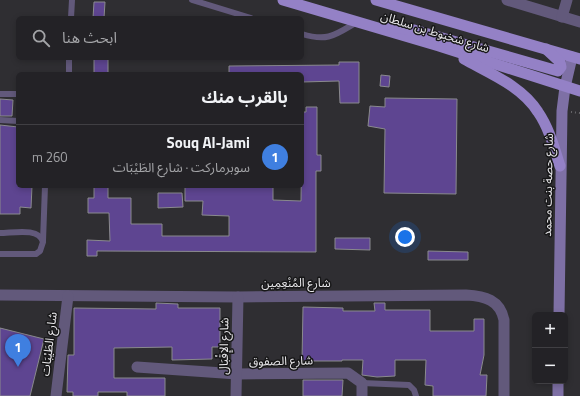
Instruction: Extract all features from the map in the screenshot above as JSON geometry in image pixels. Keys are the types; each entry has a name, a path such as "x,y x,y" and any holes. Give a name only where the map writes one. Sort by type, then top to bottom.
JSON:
{"main road":[{"name":"شارع شخبوط بن سلطان","path":"283,0 438,46 580,91"},
{"name":"شارع شخبوط بن سلطان","path":"376,0 389,2 576,58"},
{"path":"377,28 389,27 414,30 558,71 561,67 560,62 546,49"},
{"path":"438,46 512,86 525,97 537,110 545,122 560,166"},
{"name":"شارع حصة بنت محمد","path":"559,312 560,166 565,87 576,58"},
{"path":"558,384 558,396"}],"street":[{"path":"507,0 580,22"},
{"path":"562,17 567,0"},
{"name":"شارع المُنْعِمِين","path":"0,295 238,297 466,295 484,297 498,305 503,312 504,396"},
{"name":"شارع الطَيْبَات","path":"56,396 68,296"},
{"name":"شارع الإِقْبَال","path":"236,396 238,297"},
{"name":"شارع الصفوق","path":"137,367 237,374 348,373 362,383"},
{"path":"362,383 362,396"}],"lane":[{"path":"71,16 72,0"},
{"path":"192,0 244,16"},
{"path":"304,34 326,38 357,22"},
{"path":"69,60 69,72"},
{"path":"0,94 16,94"},
{"path":"0,120 16,121"},
{"path":"0,254 36,254 40,251 43,242 45,188"},
{"path":"0,233 32,232 39,235 43,242"},
{"name":"شارع الصفوق","path":"362,383 409,385 414,390 416,396"}],"building":[{"path":"94,2 105,2 104,16 93,16"},
{"path":"94,60 108,60 108,72 94,72"},
{"path":"339,62 359,62 359,103 340,103 339,81 304,82 304,72 229,72 229,66 339,65"},
{"path":"381,75 390,76 389,87 380,86"},
{"path":"385,98 457,99 456,194 384,193 385,129 368,126 370,106 385,107"},
{"path":"0,99 13,100 12,116 0,116"},
{"path":"306,107 317,107 317,155 321,155 321,171 316,171 316,252 97,251 97,256 87,256 87,240 110,241 109,213 88,213 88,198 94,198 94,188 108,188 108,198 131,198 131,224 162,224 162,236 229,236 229,216 202,215 203,201 185,201 185,188 273,188 273,200 301,201 301,188 304,188 304,112 306,112"},
{"path":"0,125 16,127 16,188 32,188 31,208 20,207 20,214 0,214"},
{"path":"158,193 182,193 183,207 158,208"},
{"path":"335,238 370,238 370,250 335,249"},
{"path":"428,251 468,252 468,260 428,260"},
{"path":"156,303 178,304 178,308 220,308 220,347 212,347 212,359 172,360 172,347 114,348 114,378 165,378 165,396 127,396 127,392 98,392 98,396 73,396 73,392 67,392 68,355 74,355 74,308 156,309"},
{"path":"374,303 385,303 385,310 430,310 430,331 474,331 474,319 484,319 484,355 480,375 487,375 486,396 433,396 433,386 425,385 426,360 395,360 395,376 377,377 362,375 363,360 302,361 303,307 343,308 343,311 375,311"},
{"path":"0,328 44,339 30,396 0,396"},
{"path":"303,380 343,380 342,396 303,396"}],"place":[{"name":"Souq Al-Jami","path":"18,367"}]}
